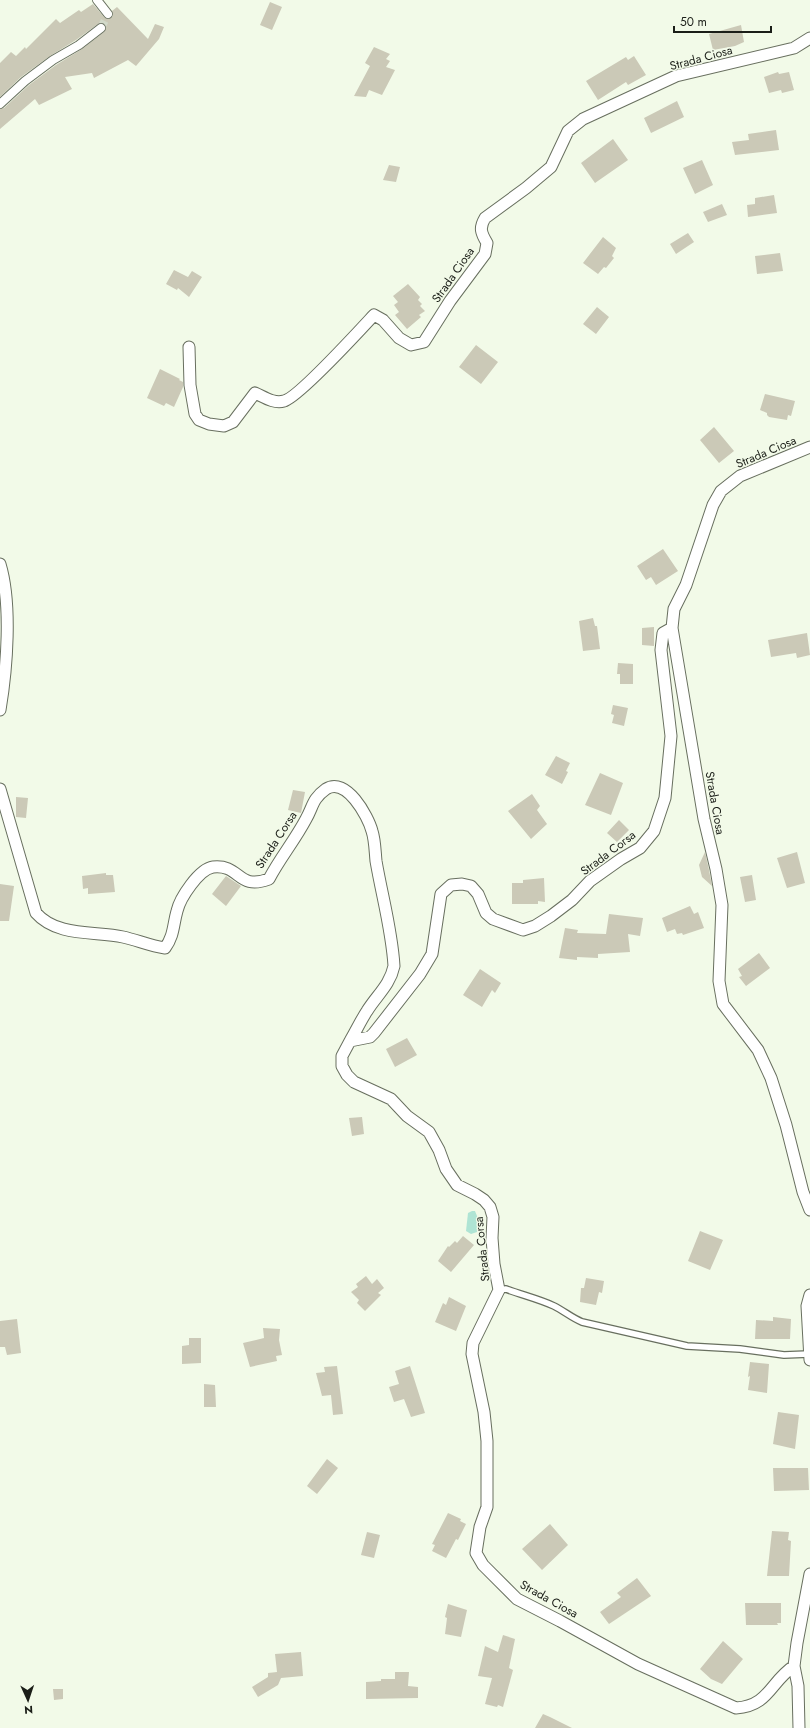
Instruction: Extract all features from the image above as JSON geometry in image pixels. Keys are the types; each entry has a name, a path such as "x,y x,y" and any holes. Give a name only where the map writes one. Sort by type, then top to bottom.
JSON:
{"street":[{"path":"97,0 108,14"},
{"path":"0,104 53,60 79,45 101,28"},
{"name":"Strada Ciosa","path":"189,347 190,385 195,414 198,420 209,424 224,426 233,422 255,393 279,402 285,401 293,396 324,367 374,315 383,320 398,338 411,345 424,342 450,301 485,254 487,243 481,233 481,225 485,218 526,188 551,167 568,131 583,119 676,76 794,48 810,38"},
{"name":"Strada Ciosa","path":"810,448 740,476 721,491 713,504 686,585 674,610 672,628 704,819 716,869 722,905 719,981 723,1004 758,1050 771,1078 786,1125 803,1192 810,1210"},
{"path":"0,564 3,574 6,603 6,666 0,710"},
{"name":"Strada Corsa","path":"350,1041 370,1037 420,974 432,954 441,894 451,885 462,884 471,886 478,894 486,912 493,919 523,930 535,926 551,916 572,900 590,882 621,859 640,848 654,831 665,798 672,736 661,650 663,633 672,628"},
{"name":"Strada Corsa","path":"0,789 36,913 43,921 62,929 123,937 154,947 165,948 171,939 177,909 186,892 199,875 210,867 223,866 249,882 259,882 269,879 307,818 312,803 318,796 327,788 335,787 354,796 362,808 372,831 394,966 392,977 367,1011 342,1056 342,1066 347,1075 354,1082 391,1099 407,1116 429,1132 440,1150 446,1168 457,1185 476,1194 490,1207 493,1217 492,1238 494,1264 499,1290 474,1343 472,1354"},
{"path":"810,1295 807,1306 810,1357"},
{"name":"Strada Ciosa","path":"472,1354 484,1412 487,1441 487,1507 480,1527 476,1553 483,1565 517,1599 574,1628 638,1664 736,1708 746,1708 756,1705 787,1671 794,1666"},
{"path":"799,1728 798,1686 794,1666 810,1574"}],"lane":[{"path":"499,1290 506,1289 544,1302 564,1311 572,1318 582,1322 687,1346 740,1349 810,1357"}],"water":[{"path":"475,1211 477,1216 477,1232 471,1234 466,1231 468,1213"}],"building":[{"path":"270,2 282,7 272,30 260,25"},
{"path":"93,4 104,17 108,19 113,16 112,11 117,7 148,39 155,24 164,27 159,39 136,66 128,60 94,78 92,73 65,77 72,89 39,105 35,99 0,129 0,109 4,108 29,85 56,65 82,49 104,32 106,27 103,23 98,24 21,77 0,97 0,63 11,52 16,56 25,47 26,49 56,19 60,23 79,10 81,12"},
{"path":"741,25 744,42 735,46 713,50 709,34"},
{"path":"374,47 390,54 386,59 390,61 386,67 395,70 382,95 369,90 366,97 354,96 370,66 365,63"},
{"path":"634,56 646,75 628,85 626,82 598,100 586,81 626,57 628,60"},
{"path":"778,72 779,74 789,72 794,90 782,93 781,90 769,93 764,77"},
{"path":"677,101 684,117 651,133 644,118"},
{"path":"776,130 779,150 735,155 732,142 749,140 748,134"},
{"path":"613,139 628,160 595,183 581,163"},
{"path":"702,160 713,185 695,194 683,168"},
{"path":"389,165 400,167 396,182 383,180"},
{"path":"774,195 777,213 748,217 747,205 755,204 755,198"},
{"path":"722,204 727,215 708,222 703,212"},
{"path":"688,233 694,242 676,254 670,244"},
{"path":"603,237 616,248 612,256 614,258 606,268 604,267 598,274 583,263"},
{"path":"780,253 783,271 757,274 755,256"},
{"path":"174,270 188,277 192,271 202,277 189,297 178,288 177,290 166,284"},
{"path":"408,284 420,297 418,300 422,304 420,306 425,311 419,315 421,317 407,329 395,315 399,312 394,305 398,302 393,296"},
{"path":"597,307 609,317 596,334 583,324"},
{"path":"476,345 498,362 481,384 459,367"},
{"path":"160,369 183,382 183,387 174,407 166,403 164,406 147,398"},
{"path":"765,394 795,401 791,416 788,415 787,420 769,417 767,413 760,410"},
{"path":"714,427 734,451 719,463 700,440"},
{"path":"663,549 678,571 656,585 651,577 646,580 637,566"},
{"path":"593,618 595,626 597,626 600,649 583,651 579,621"},
{"path":"654,627 654,646 642,645 642,628"},
{"path":"807,633 810,655 797,658 796,653 771,657 768,640"},
{"path":"618,663 633,664 633,684 620,684 620,674 617,674"},
{"path":"613,705 628,708 624,726 612,723 614,715 611,714"},
{"path":"556,756 570,763 566,771 568,772 562,784 545,775"},
{"path":"600,773 623,783 611,815 585,805"},
{"path":"293,790 305,792 301,813 288,810"},
{"path":"532,794 540,806 537,810 547,824 531,839 508,811"},
{"path":"16,797 28,798 26,818 16,817"},
{"path":"619,820 629,830 617,842 607,833"},
{"path":"705,852 712,886 702,877 699,865"},
{"path":"797,852 805,883 787,888 777,858"},
{"path":"106,873 106,875 113,875 115,892 88,894 88,888 83,889 82,876"},
{"path":"752,875 756,900 745,902 740,877"},
{"path":"226,876 241,886 226,906 212,894"},
{"path":"544,878 545,902 538,901 538,904 512,904 512,883 523,883 523,880"},
{"path":"0,884 14,886 9,921 0,921"},
{"path":"690,906 694,914 698,912 704,928 683,935 682,933 677,934 675,929 667,932 662,918"},
{"path":"609,914 643,918 640,936 628,934 630,952 598,954 598,958 577,957 577,960 559,958 565,928 578,930 577,933 606,934"},
{"path":"759,953 770,968 746,986 739,977 742,976 738,969"},
{"path":"480,969 501,983 495,993 492,990 482,1007 463,995"},
{"path":"407,1038 417,1055 395,1067 386,1049"},
{"path":"362,1117 364,1134 352,1136 349,1118"},
{"path":"700,1231 723,1240 710,1270 688,1261"},
{"path":"463,1236 474,1245 451,1272 438,1261 448,1246 449,1247 455,1241 457,1243"},
{"path":"366,1276 372,1284 377,1279 384,1288 378,1293 381,1295 365,1311 357,1303 359,1300 351,1292 358,1287 356,1284"},
{"path":"586,1278 604,1281 602,1293 599,1292 596,1305 580,1302 581,1288 584,1288"},
{"path":"449,1297 466,1306 456,1331 435,1322 443,1303 446,1305"},
{"path":"773,1317 791,1319 790,1339 755,1339 756,1320 773,1321"},
{"path":"17,1319 21,1353 7,1355 5,1347 0,1347 0,1321"},
{"path":"263,1328 280,1329 279,1340 282,1355 276,1356 277,1361 250,1367 243,1343 264,1338"},
{"path":"189,1338 201,1338 201,1363 182,1364 182,1346 189,1345"},
{"path":"750,1362 769,1364 767,1393 748,1390"},
{"path":"337,1366 343,1414 333,1415 331,1395 322,1396 316,1373 325,1372 324,1367"},
{"path":"410,1366 425,1413 411,1417 404,1399 394,1402 389,1387 399,1384 395,1371"},
{"path":"204,1384 215,1385 216,1407 204,1407"},
{"path":"778,1412 799,1415 795,1449 773,1444"},
{"path":"327,1459 338,1468 317,1494 307,1486"},
{"path":"773,1468 808,1468 809,1490 774,1491"},
{"path":"448,1513 461,1519 460,1521 466,1524 458,1540 456,1539 446,1558 432,1551 435,1545 432,1544"},
{"path":"550,1524 568,1545 542,1570 522,1549"},
{"path":"772,1531 789,1532 788,1540 791,1541 789,1576 767,1576"},
{"path":"367,1532 380,1535 374,1558 361,1555"},
{"path":"637,1578 651,1596 609,1624 600,1612 621,1597 617,1593"},
{"path":"745,1603 781,1603 781,1623 777,1623 778,1625 746,1625"},
{"path":"448,1604 467,1610 461,1637 445,1634 447,1618 445,1617"},
{"path":"503,1635 515,1639 509,1668 513,1670 503,1707 498,1705 497,1707 485,1704 492,1678 478,1676 485,1646 498,1652"},
{"path":"723,1641 743,1659 722,1684 711,1679 700,1669"},
{"path":"301,1652 303,1676 281,1678 278,1685 258,1697 252,1687 268,1677 268,1673 277,1672 275,1654"},
{"path":"395,1672 409,1672 408,1686 418,1687 418,1698 366,1699 366,1682 381,1681 381,1679 395,1679"},
{"path":"53,1689 63,1689 63,1699 54,1700"},
{"path":"543,1714 550,1717 572,1728 535,1728"}],"tunnel":[{"path":"101,28 108,14"}]}
